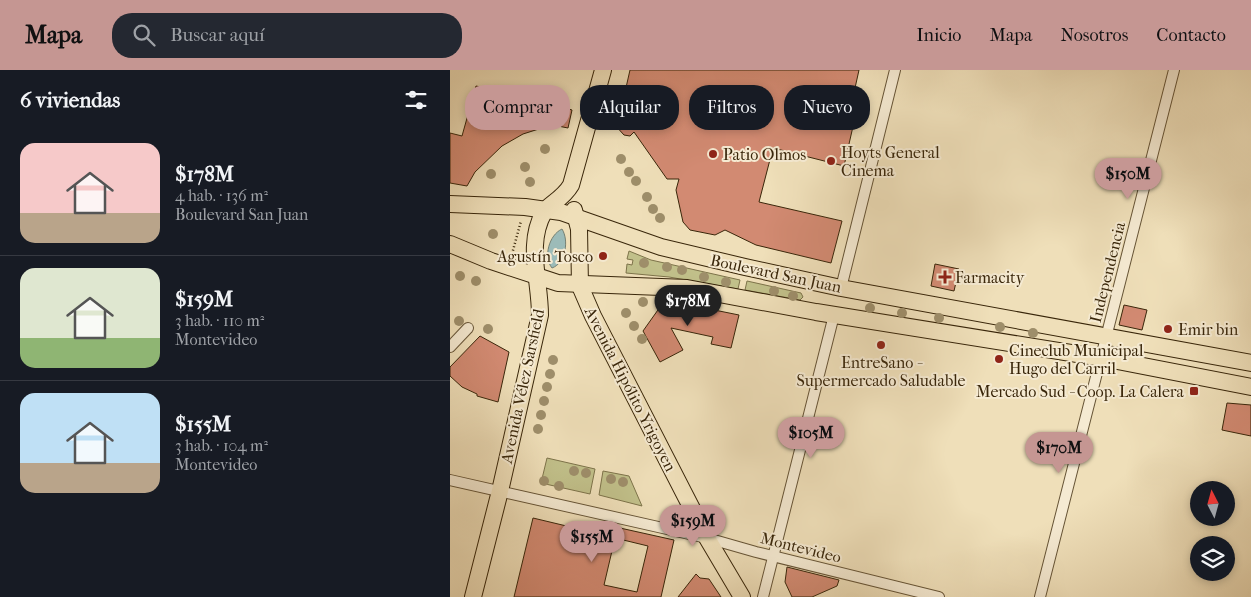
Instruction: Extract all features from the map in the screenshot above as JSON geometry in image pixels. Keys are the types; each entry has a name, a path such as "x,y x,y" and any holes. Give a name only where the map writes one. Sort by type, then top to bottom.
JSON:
{"main road":[{"path":"580,286 578,216 571,201 571,185 604,70"},
{"path":"545,209 560,200 571,185"},
{"name":"Boulevard San Juan","path":"450,204 545,209 578,216 661,247 841,288 1107,335 1251,363"},
{"name":"Avenida Vélez Sarsfield","path":"473,597 500,491 540,314 538,277 534,260 535,241 545,209"},
{"name":"Boulevard San Juan","path":"450,244 558,283 580,286 687,288 834,315 1102,358 1251,387"},
{"name":"Avenida Hipólito Yrigoyen","path":"580,286 613,356 707,538 742,597"}],"street":[{"path":"841,288 895,70"},
{"name":"Independencia","path":"1040,597 1174,70"},
{"path":"763,597 834,315"},
{"path":"450,347 468,328"},
{"name":"Montevideo","path":"450,480 707,538 939,597"}],"path":[{"path":"511,258 523,216"}],"shaded area":[{"path":"629,251 651,260 740,280 738,289 669,277 626,273 627,264 632,265 633,260 627,259"},
{"path":"747,281 801,293 803,297 800,300 745,290"},
{"path":"547,458 595,469 590,494 541,483"},
{"path":"603,471 629,476 642,506 599,495"}],"water":[{"path":"562,229 566,245 565,251 557,265 552,268 548,258 549,247 554,236"}],"building":[{"name":"Patio Olmos","path":"630,70 859,70 856,85 784,85 784,130 852,130 844,166 773,148 759,202 842,221 831,263 756,245 725,230 715,235 690,230 683,222 676,190 679,179 667,179 634,132 630,136 624,135 619,130 679,130 679,85 627,85"},
{"path":"465,125 465,130 536,130 523,134 502,146 475,172 467,186 450,183 450,133 462,136"},
{"name":"Farmacity","path":"935,264 959,269 954,291 931,286"},
{"path":"665,300 739,315 731,348 711,344 713,337 671,328 683,350 660,362 643,331"},
{"path":"1124,305 1147,310 1142,330 1119,325"},
{"path":"480,336 509,352 498,402 477,396 477,394 462,387 450,376 450,367"},
{"path":"1227,403 1251,405 1251,436 1222,430"},
{"path":"533,518 600,534 602,524 674,540 661,597 514,597","holes":["615,538 648,546 637,592 604,585"]},
{"path":"787,567 839,580 837,586 812,597 792,597 785,582"},
{"path":"696,574 700,578 709,579 721,597 678,597"}],"place":[{"name":"Patio Olmos","path":"713,154"},
{"name":"Hoyts General Cinema","path":"831,161"},
{"name":"Agustín Tosco","path":"603,256"},
{"name":"Farmacity","path":"945,277"},
{"name":"Emir bin","path":"1168,329"},
{"name":"EntreSano - Supermercado Saludable","path":"881,345"},
{"name":"Cineclub Municipal Hugo del Carril","path":"999,359"},
{"name":"Mercado Sud - Coop. La Calera","path":"1194,391"}]}
